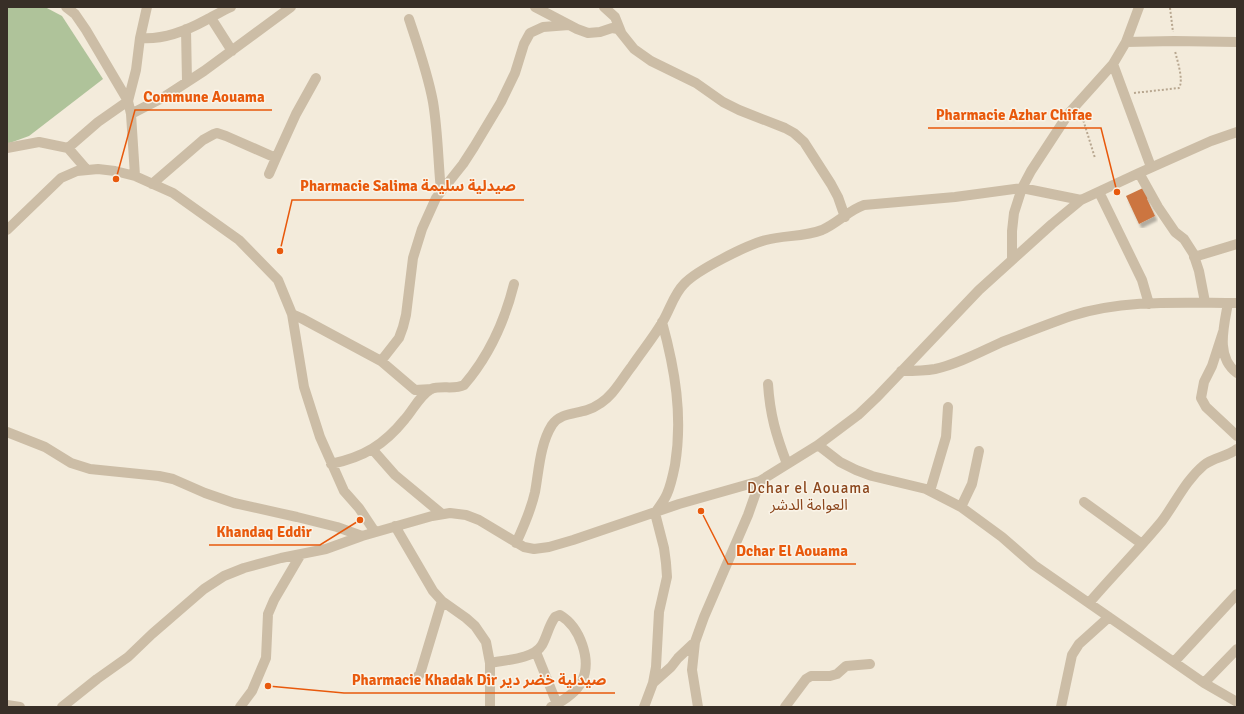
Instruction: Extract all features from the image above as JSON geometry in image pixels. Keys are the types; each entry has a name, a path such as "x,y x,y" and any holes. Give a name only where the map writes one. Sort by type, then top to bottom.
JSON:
{"street":[{"path":"66,7 75,14 86,30 128,101 131,114 135,176"},
{"path":"68,148 98,122 128,101 136,70 140,38 147,7"},
{"path":"140,38 150,39 186,29 231,7"},
{"path":"131,114 164,97 187,82 291,7"},
{"path":"535,7 588,33 600,32 612,28 621,32"},
{"path":"604,7 615,16 621,32 634,49 651,62 696,83 723,102 739,110 794,133 804,142 831,184 838,196 845,217"},
{"path":"1012,260 1012,230 1014,214 1022,188 1031,171 1069,113 1113,64 1126,42 1139,7"},
{"path":"211,18 232,50"},
{"path":"408,19 422,60 432,101 438,140 441,191"},
{"path":"381,361 399,338 403,327 413,258 429,212 441,191 467,159 500,102 515,73 524,44 530,32 543,27 570,25"},
{"path":"186,29 187,82"},
{"path":"1126,42 1237,42"},
{"path":"1113,64 1151,167"},
{"path":"269,174 296,114 316,78"},
{"path":"62,707 128,657 204,589 224,576 244,568 326,549 395,526 450,513 466,514 524,547 534,549 549,547 679,504 760,481 818,445 858,415 947,326 980,290 1052,224 1081,200 1151,167 1211,141 1237,132"},
{"path":"152,184 204,140 214,134 226,136 276,158"},
{"path":"7,148 39,142 68,148 87,170"},
{"path":"7,230 61,178 77,171 98,169 135,176 173,193 239,240 278,280 292,314 304,387 331,464 344,491 376,532"},
{"path":"1139,173 1158,207 1175,232 1184,240 1194,257 1199,271 1205,302"},
{"path":"516,543 526,522 547,437 555,420 564,415 589,409 600,403 612,393 662,322 683,285 692,276 753,244 766,240 822,230 845,217 857,207 872,204 954,197 1022,188 1081,200"},
{"path":"1099,192 1142,280 1149,304"},
{"path":"1194,257 1237,244"},
{"path":"292,314 381,361 415,390 459,387 464,385 487,355 503,319 514,284"},
{"path":"901,371 935,369 975,355 1002,342 1072,316 1106,308 1149,304 1205,302 1232,303 1212,366 1204,382 1201,398 1206,407 1237,436"},
{"path":"644,707 653,683 656,667 659,612 667,577 664,548 655,513 666,495 672,477 679,426 678,394 669,345 662,322"},
{"path":"1223,332 1223,345 1226,360 1230,367 1237,373"},
{"path":"768,384 769,403 775,433 787,464"},
{"path":"331,464 348,460 373,450 397,429 424,395 432,389"},
{"path":"930,491 946,437 948,407"},
{"path":"7,432 45,447 71,463 90,469 166,478 234,503 297,517 362,536"},
{"path":"818,445 840,462 856,470 872,476 908,484 930,491 961,507 1002,537 1034,565 1204,683 1237,702"},
{"path":"1089,602 1163,519 1192,476 1213,459 1237,449"},
{"path":"373,450 394,475 442,514"},
{"path":"961,507 972,484 979,451"},
{"path":"698,707 692,670 695,642 704,617 748,515 760,481"},
{"path":"1084,502 1142,544"},
{"path":"395,526 433,590 442,601 466,618 483,636 488,649 490,663 490,707"},
{"path":"240,707 252,691 266,658 268,614 274,600 301,554"},
{"path":"1174,662 1237,594"},
{"path":"414,680 420,674 442,601"},
{"path":"490,663 527,656 536,652 542,645 553,620 557,615 563,617 576,632 581,642 585,672 582,682 576,690 554,706 536,652"},
{"path":"1061,707 1072,655 1079,644 1109,617"},
{"path":"653,683 695,642"},
{"path":"1204,683 1237,649"},
{"path":"785,707 806,679 811,676 830,676 837,674 846,666 870,664"},
{"path":"7,705 20,707"}],"path":[{"path":"1124,94 1179,88 1181,85 1170,8"},
{"path":"1078,104 1095,158"}],"green space":[{"path":"7,7 45,7 62,16 103,79 29,136 7,144"}],"building":[{"path":"1143,188 1155,216 1139,224 1126,196"}],"place":[{"name":"Commune Aouama","path":"116,179"},
{"name":"Pharmacie Azhar Chifae","path":"1117,192"},
{"name":"Pharmacie Salima صيدلية سليمة","path":"280,251"},
{"name":"Dchar El Aouama","path":"701,511"},
{"name":"Khandaq Eddir","path":"360,520"},
{"name":"Pharmacie Khadak Dir صيدلية خضر دير","path":"268,686"}],"district":[{"name":"Dchar el Aouama العوامة الدشر","path":"809,496"}]}
